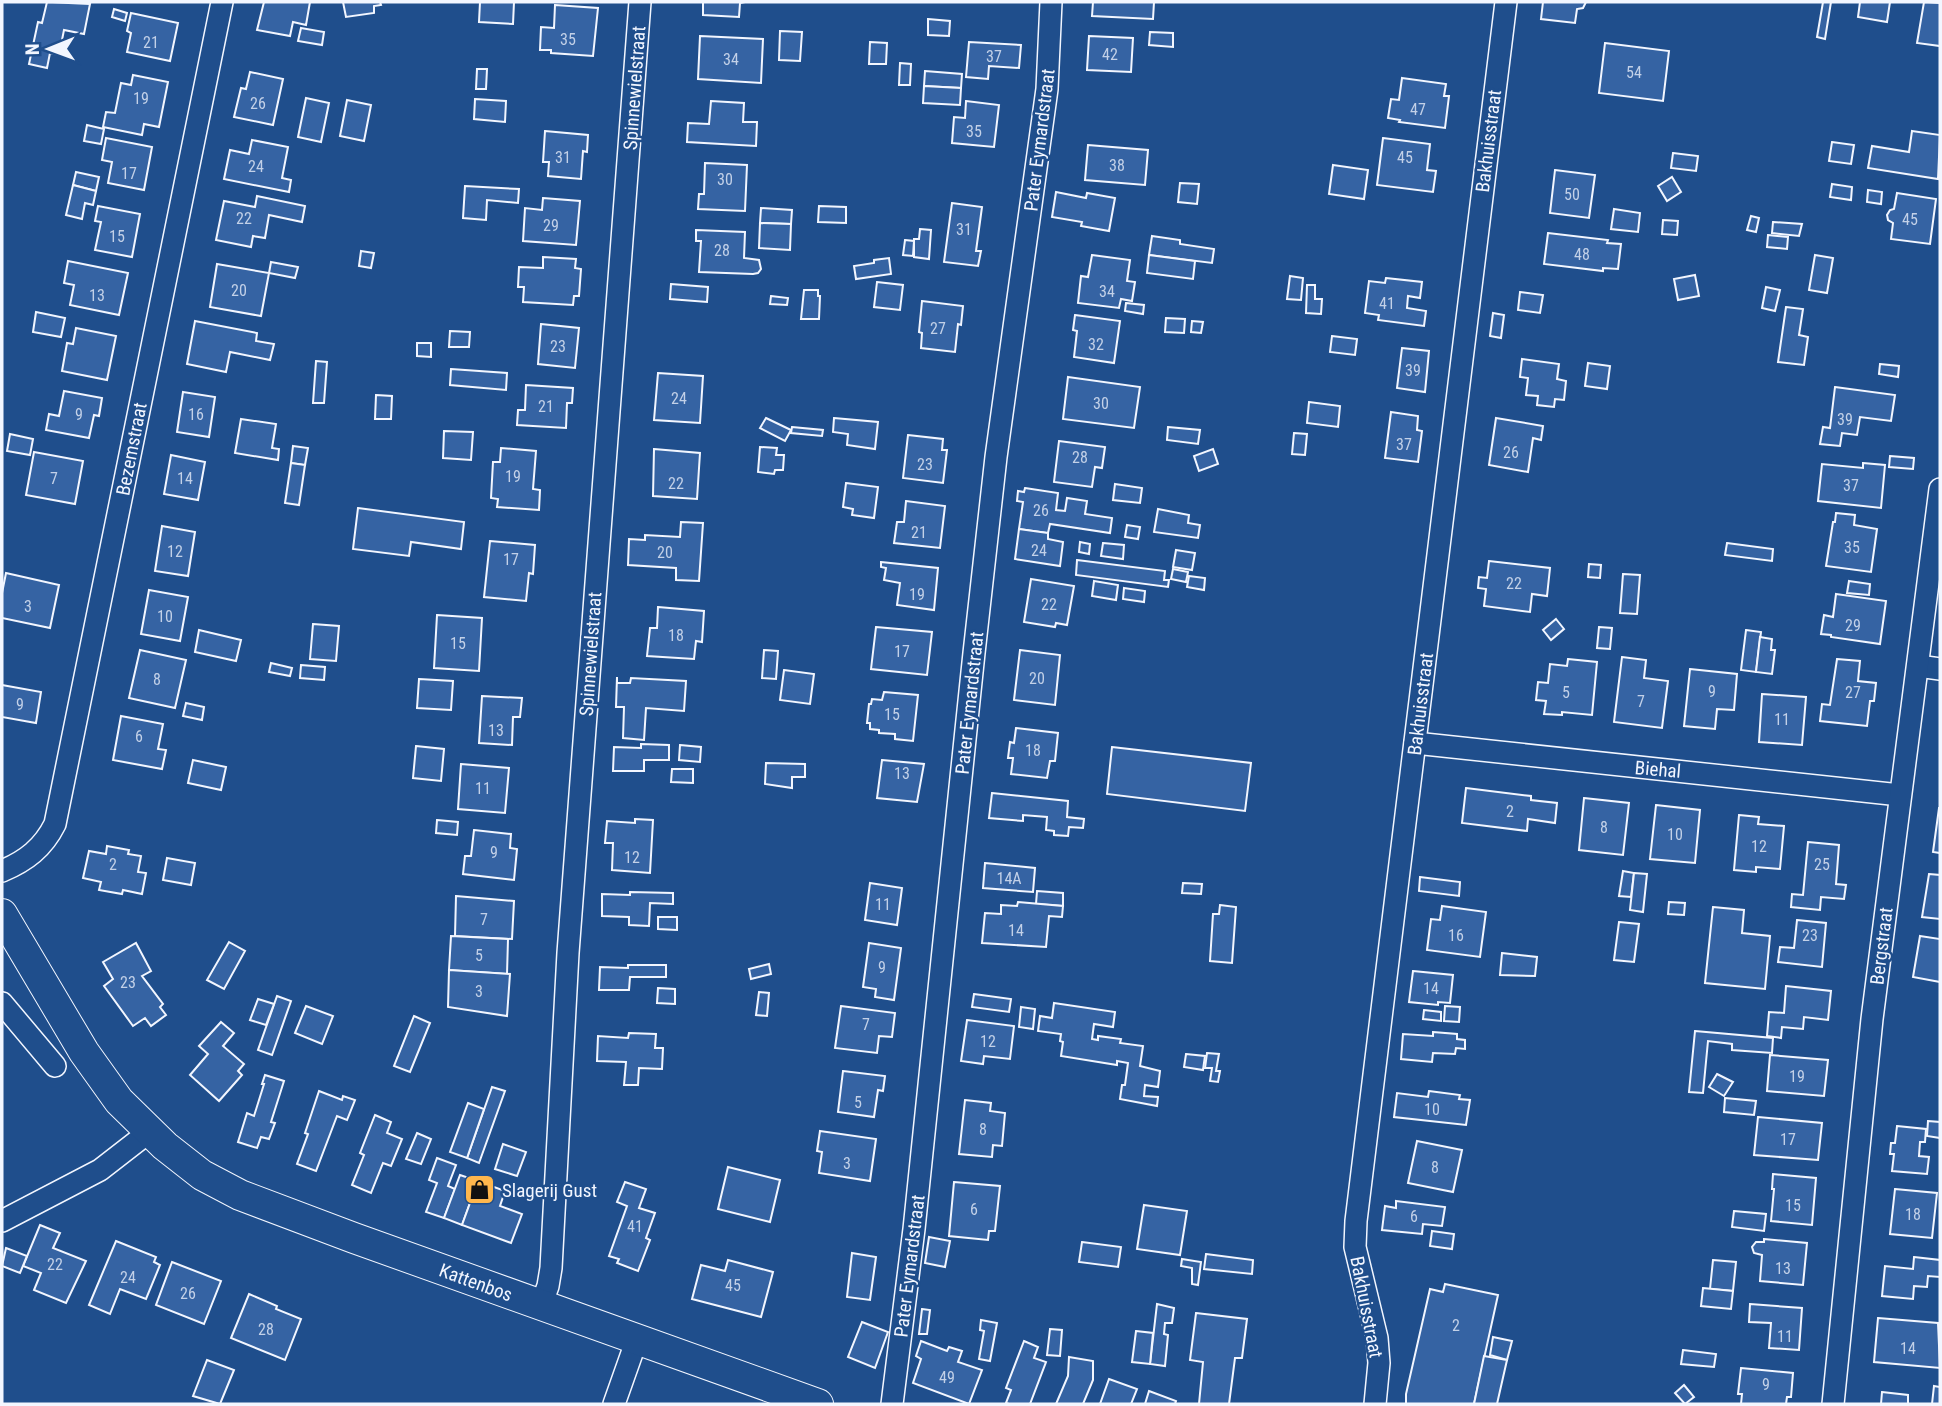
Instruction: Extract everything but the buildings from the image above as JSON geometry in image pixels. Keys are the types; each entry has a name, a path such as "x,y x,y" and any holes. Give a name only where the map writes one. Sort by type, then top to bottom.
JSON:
{"main road":[{"name":"Kattenbos","path":"2,914 100,1076 119,1101 149,1132 202,1175 240,1195 818,1404"}],"street":[{"name":"Bezemstraat","path":"2,872 33,854 48,839 55,824 222,2"},
{"name":"Spinnewielstraat","path":"541,1305 551,1268 568,953 640,2"},
{"name":"Pater Eymardstraat","path":"892,1404 912,1242 993,484 1047,89 1051,2"},
{"name":"Bakhuisstraat","path":"1375,1404 1379,1363 1377,1338 1355,1247 1356,1221 1506,2"},
{"name":"Bergstraat","path":"1833,1404 1872,1018 1940,489"},
{"path":"1917,666 1940,669"},
{"name":"Biehal","path":"1415,743 1900,795"},
{"path":"2,1003 55,1066"},
{"path":"2,1221 100,1170 149,1132"},
{"path":"614,1404 637,1339"}],"place":[{"name":"Slagerij Gust","path":"479,1190"}]}
